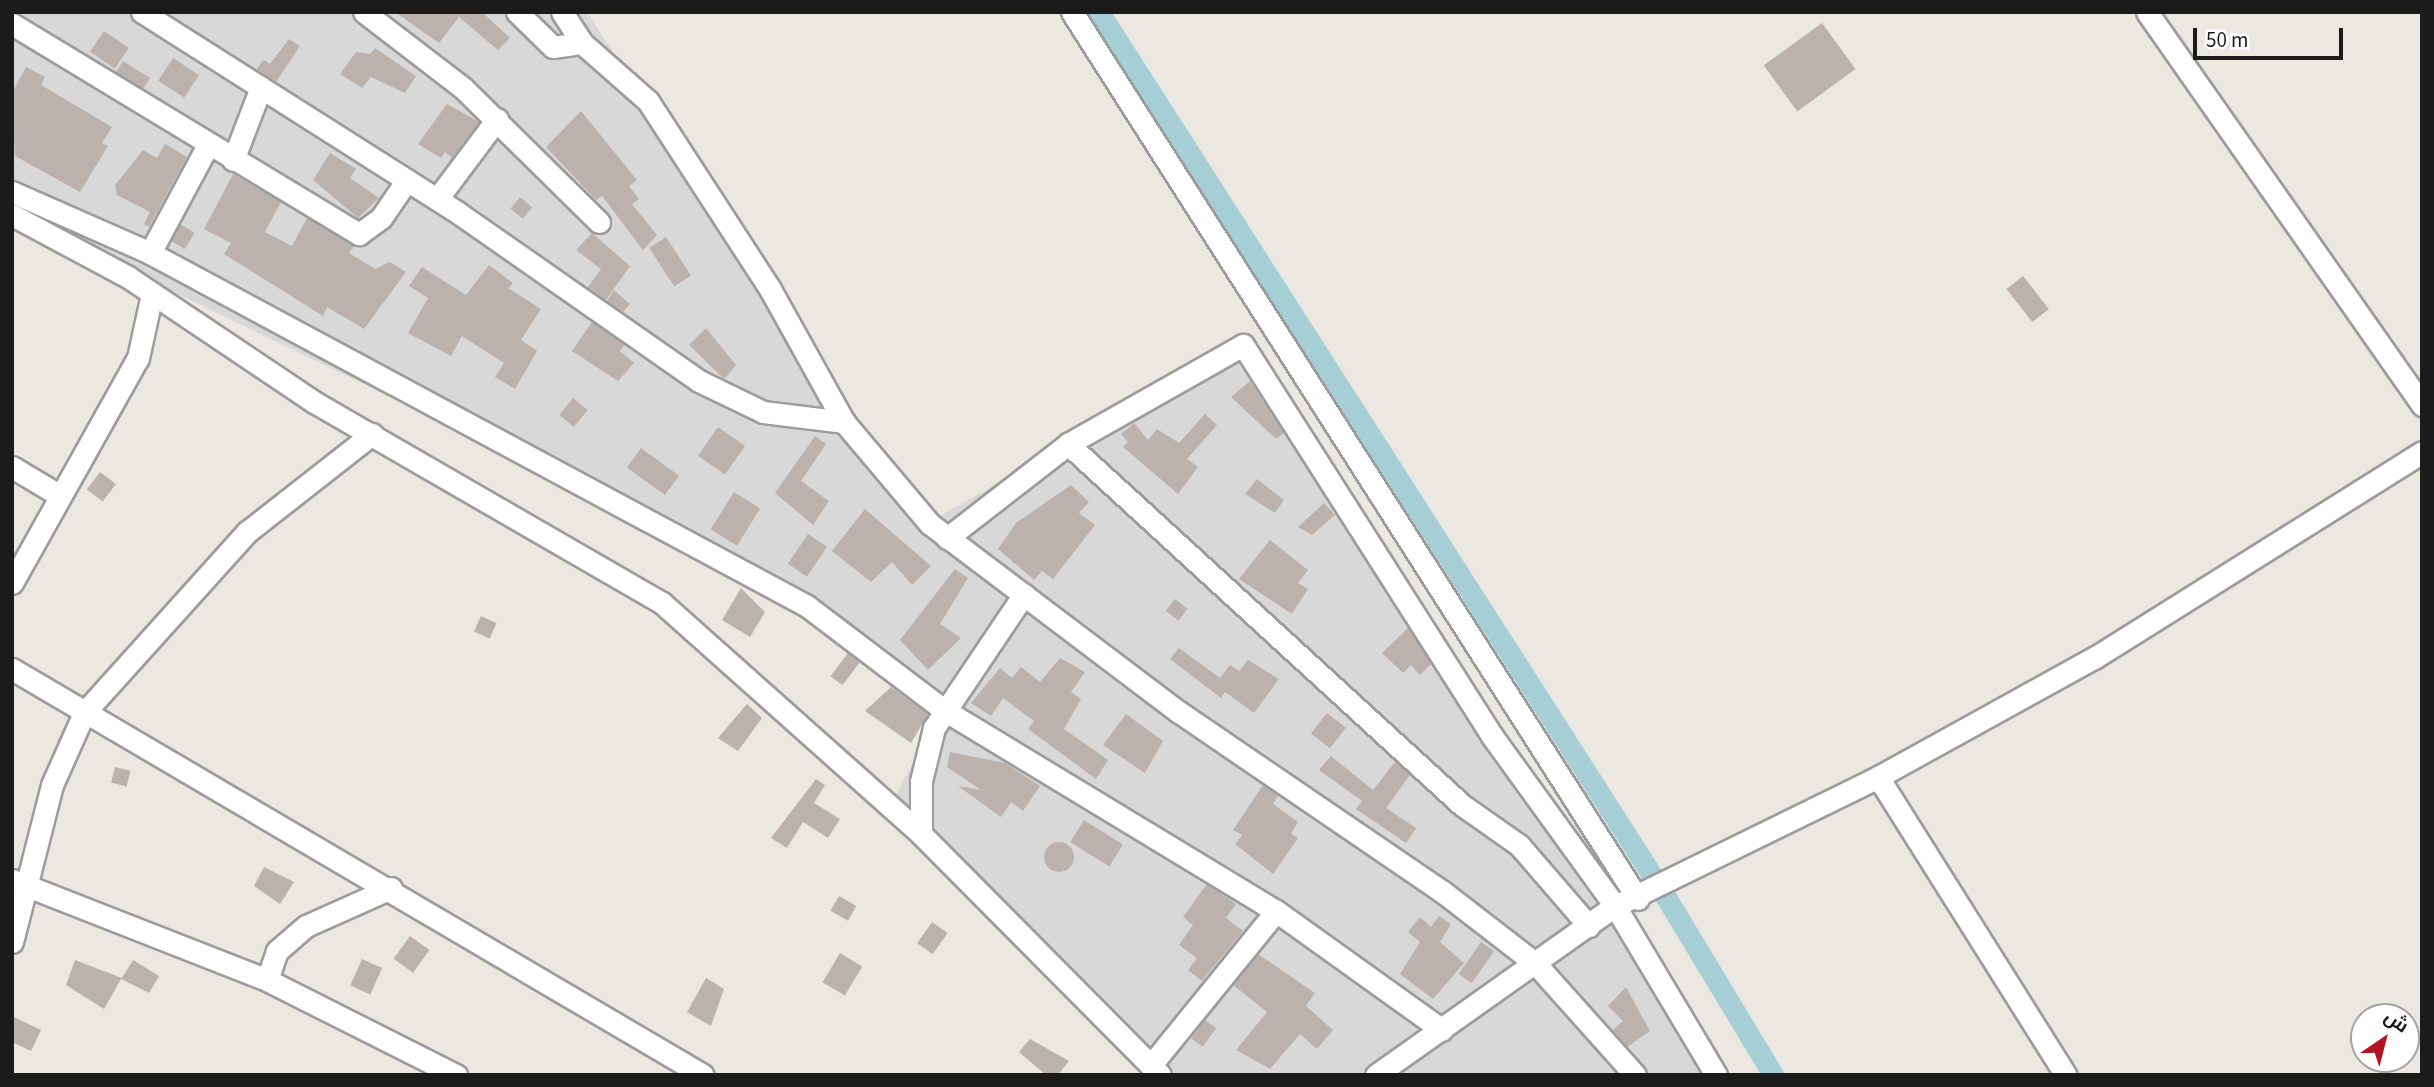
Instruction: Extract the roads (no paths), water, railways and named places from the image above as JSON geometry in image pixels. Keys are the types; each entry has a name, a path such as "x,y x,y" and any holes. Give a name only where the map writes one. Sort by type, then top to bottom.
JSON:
{"street":[{"path":"142,12 437,199 699,381 763,412 844,422"},
{"path":"364,12 497,119 599,222"},
{"path":"517,12 553,47 582,43"},
{"path":"562,12 582,43 648,101 770,289 844,422 947,538 1179,712 1444,892 1535,963 1635,1075"},
{"path":"1072,12 1638,900"},
{"path":"2147,12 2422,405"},
{"path":"12,24 359,234 381,218 407,180"},
{"path":"233,160 261,86"},
{"path":"437,199 497,119"},
{"path":"150,253 208,145"},
{"path":"12,192 150,253 807,606 944,710 1276,911 1442,1030"},
{"path":"12,215 152,294 372,434 662,603 921,834 1156,1070 1276,911"},
{"path":"12,583 138,358 152,294"},
{"path":"947,538 1068,444 1236,347 1251,351 1492,736 1615,906 1716,1075"},
{"path":"12,942 19,883 52,785 84,713 247,532 372,434"},
{"path":"1068,444 1462,805 1519,845 1589,926"},
{"path":"1376,1075 1615,906 1638,900 1878,777 2094,658 2422,452"},
{"path":"12,467 59,495"},
{"path":"921,834 926,749 944,710 1024,594"},
{"path":"12,669 391,888 704,1075"},
{"path":"1878,777 2066,1075"},
{"path":"19,883 267,980 456,1075"},
{"path":"267,980 277,951 306,926 391,888"}],"waterway":[{"path":"1099,12 1661,889 1773,1075"}]}
